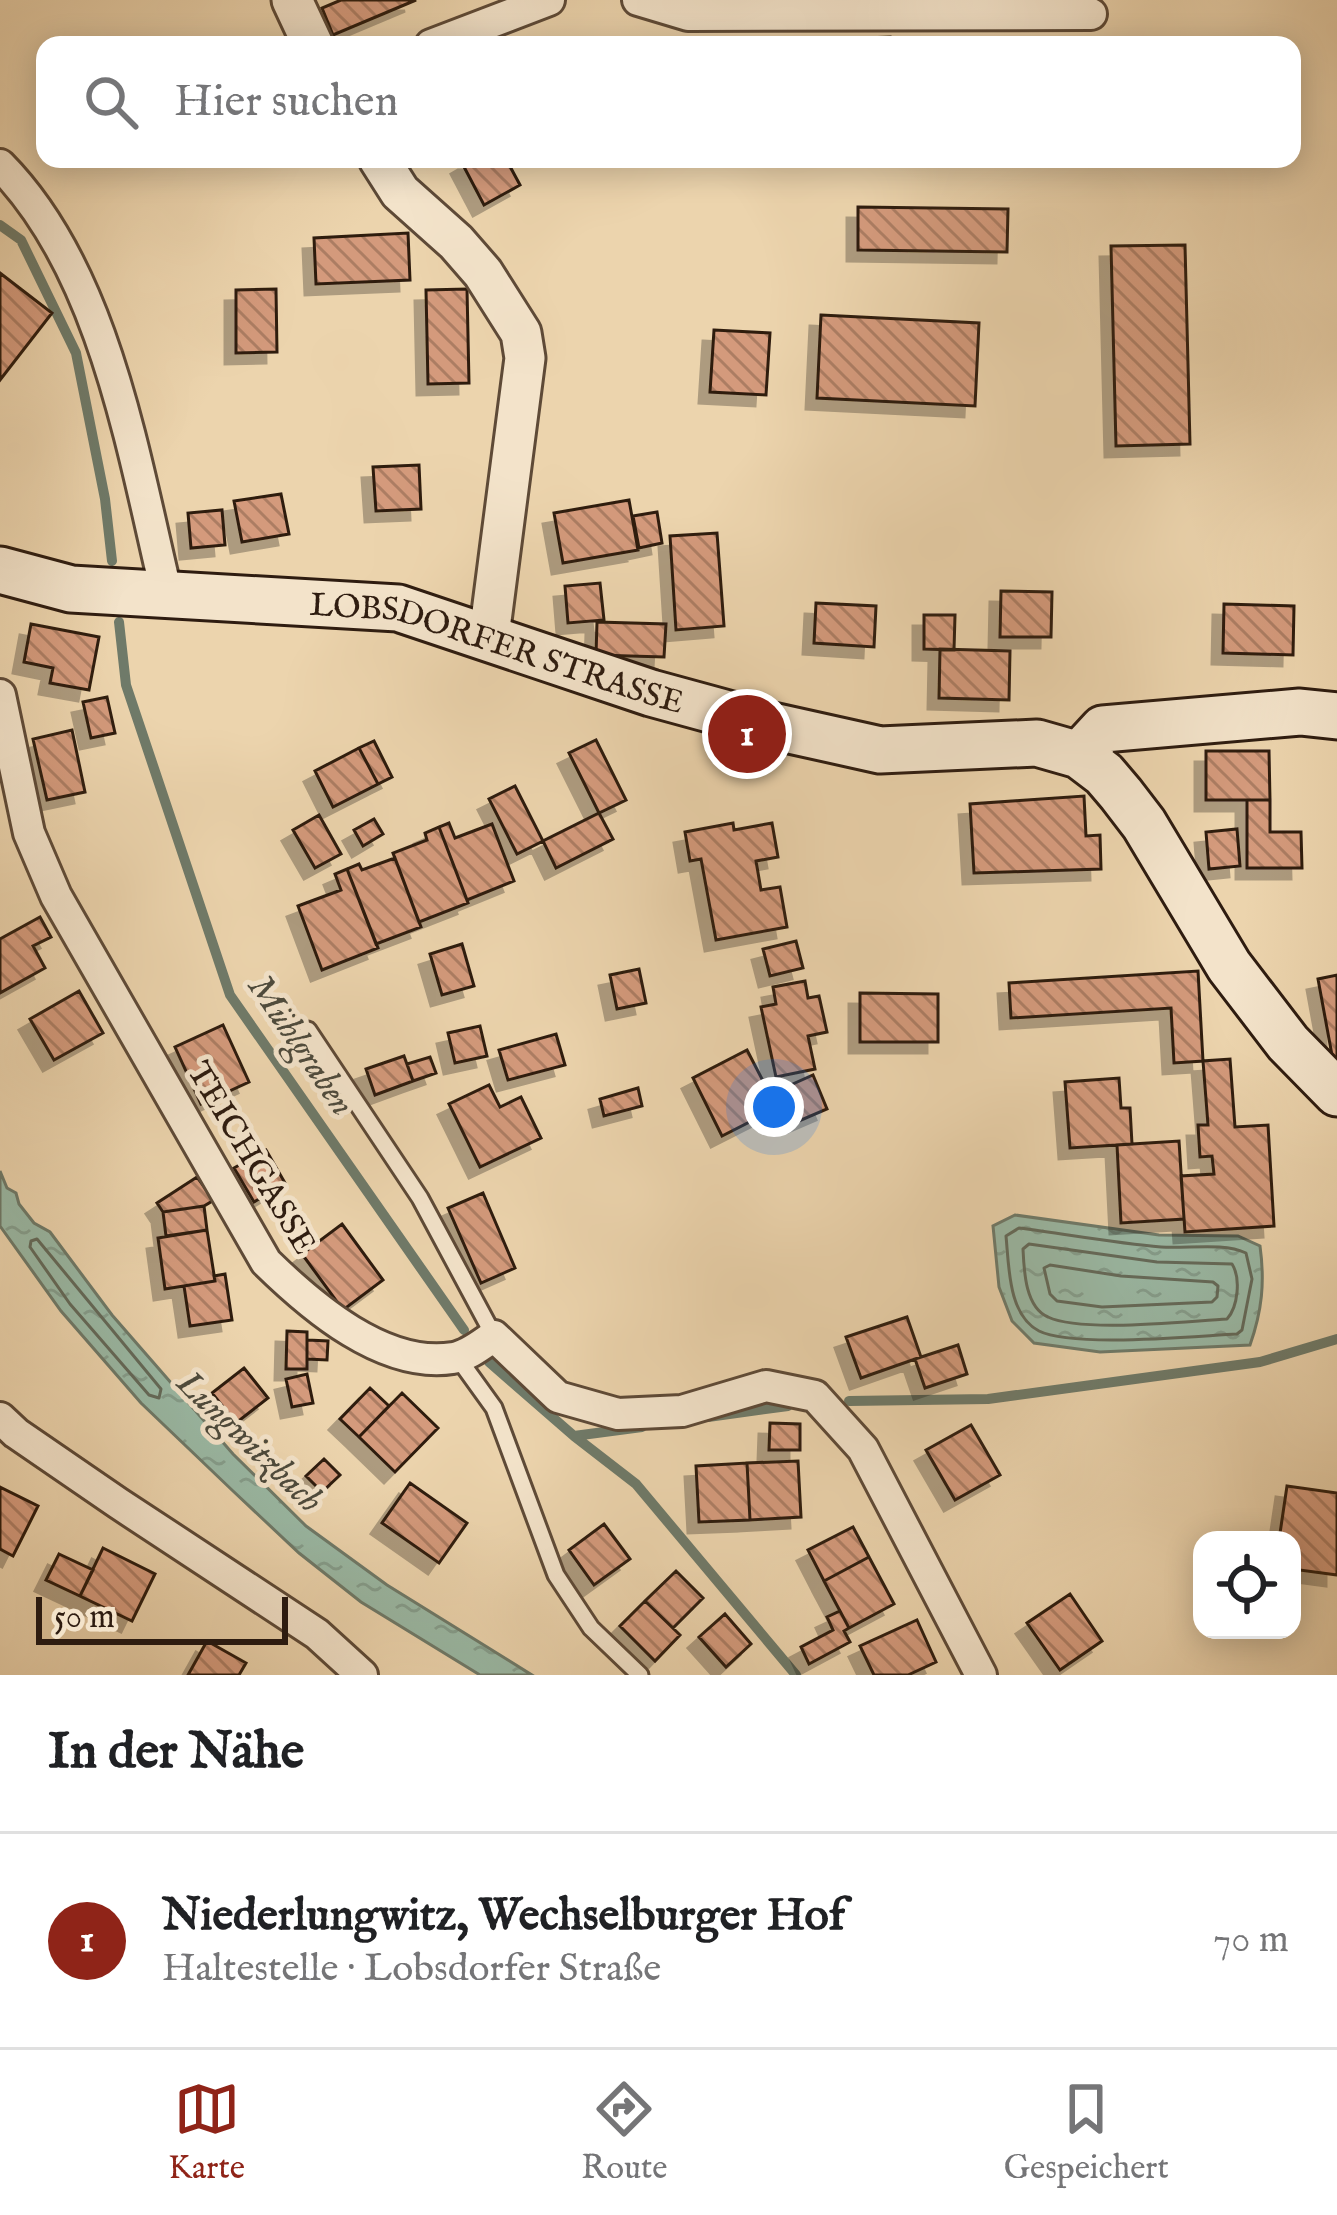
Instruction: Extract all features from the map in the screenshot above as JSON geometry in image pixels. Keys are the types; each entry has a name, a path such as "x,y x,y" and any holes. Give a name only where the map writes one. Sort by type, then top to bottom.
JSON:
{"main road":[{"name":"LOBSDORFER STRASSE","path":"0,571 71,589 398,608 651,693 880,750 1037,743 1078,755"},
{"path":"1337,716 1300,712 1103,729 1078,755 1104,774 1144,824 1229,966 1288,1043 1337,1093"}],"street":[{"path":"292,0 309,36"},
{"path":"455,36 549,0"},
{"path":"638,0 688,16 1091,14"},
{"path":"0,165 58,240 113,373 167,595"},
{"path":"385,168 400,193 483,273 521,333 525,358 489,636"},
{"name":"TEICHGASSE","path":"0,695 29,833 56,896 266,1262 311,1306 356,1335 422,1360 477,1347"},
{"path":"477,1347 558,1397 618,1414 682,1411 766,1386 814,1396 863,1449 982,1675"},
{"path":"0,1418 317,1634 362,1675"}],"lane":[{"path":"308,1030 421,1198 556,1575 591,1628 640,1675"}],"water":[{"path":"0,1171 19,1204 34,1223 50,1232 112,1315 233,1454 306,1526 387,1585 532,1675 480,1675 361,1602 299,1553 233,1491 141,1403 61,1311 0,1226"},
{"path":"1015,1215 1159,1235 1238,1236 1260,1246 1261,1296 1250,1345 1100,1352 1034,1343 1012,1321 999,1287 993,1226"}],"building":[{"path":"341,0 416,0 333,35 322,8"},
{"path":"465,168 511,168 520,185 484,205"},
{"path":"858,207 1008,209 1007,252 858,250"},
{"path":"408,233 410,280 316,284 314,238"},
{"path":"1185,245 1190,444 1116,446 1111,246"},
{"path":"0,273 52,313 0,380"},
{"path":"276,289 277,352 236,353 236,290"},
{"path":"467,289 469,383 428,384 426,290"},
{"path":"821,315 979,323 975,406 817,398"},
{"path":"714,330 770,333 766,395 710,392"},
{"path":"419,465 421,509 376,511 373,467"},
{"path":"281,494 289,534 242,542 234,501"},
{"path":"629,500 638,550 563,563 554,513"},
{"path":"222,510 225,545 191,548 188,513"},
{"path":"657,512 662,543 639,548 633,516"},
{"path":"717,533 724,626 676,630 670,536"},
{"path":"600,583 604,620 568,623 565,586"},
{"path":"1001,591 1052,592 1051,637 1000,637"},
{"path":"816,603 876,606 874,647 814,643"},
{"path":"1224,604 1294,606 1293,655 1223,653"},
{"path":"924,615 955,615 954,650 924,649"},
{"path":"597,622 666,624 664,657 596,655"},
{"path":"31,624 99,637 89,690 50,683 53,668 24,662"},
{"path":"940,649 1010,651 1009,700 939,698"},
{"path":"107,697 115,733 91,738 83,702"},
{"path":"72,730 85,792 47,800 33,739"},
{"path":"596,740 626,800 599,813 569,753"},
{"path":"374,741 392,777 378,784 359,748"},
{"path":"359,748 378,784 333,807 315,771"},
{"path":"1206,751 1269,751 1270,800 1206,800"},
{"path":"515,786 543,841 517,854 489,799"},
{"path":"1084,796 1086,836 1100,835 1101,869 974,873 970,804"},
{"path":"1247,800 1270,800 1270,832 1301,832 1302,868 1247,868"},
{"path":"599,813 613,839 556,868 543,841"},
{"path":"319,815 341,854 315,868 293,830"},
{"path":"374,819 383,834 363,846 354,830"},
{"path":"449,823 455,838 492,824 514,881 467,900 439,827"},
{"path":"733,823 734,830 772,823 778,857 756,861 761,890 780,887 787,927 716,940 701,859 690,861 685,832"},
{"path":"439,827 468,903 419,922 393,853 427,840 425,833"},
{"path":"1237,829 1240,866 1209,869 1206,832"},
{"path":"395,858 421,927 376,944 347,869 359,864 362,870"},
{"path":"347,869 378,948 322,970 298,906 341,890 335,874"},
{"path":"40,917 51,937 33,946 45,968 0,993 0,939"},
{"path":"796,941 803,968 770,976 763,949"},
{"path":"462,944 474,986 442,995 430,954"},
{"path":"639,969 646,1003 617,1009 610,975"},
{"path":"1198,971 1203,1061 1174,1063 1171,1008 1011,1018 1009,983"},
{"path":"1337,975 1337,1065 1334,1066 1318,979"},
{"path":"805,981 808,998 819,996 827,1032 808,1036 815,1069 776,1077 761,1007 776,1004 773,987"},
{"path":"79,991 103,1033 54,1060 30,1019"},
{"path":"860,993 938,994 938,1042 860,1042"},
{"path":"223,1025 249,1082 201,1104 175,1047"},
{"path":"480,1026 487,1056 455,1063 448,1033"},
{"path":"556,1034 565,1065 508,1080 499,1050"},
{"path":"747,1050 777,1108 722,1136 693,1078"},
{"path":"404,1056 413,1081 375,1095 366,1069"},
{"path":"430,1057 436,1073 413,1081 407,1064"},
{"path":"1230,1059 1235,1127 1268,1125 1274,1226 1185,1232 1181,1176 1214,1174 1212,1156 1200,1157 1198,1125 1208,1125 1203,1061"},
{"path":"813,1075 827,1109 799,1121 784,1088"},
{"path":"1119,1078 1121,1108 1130,1108 1132,1144 1070,1148 1065,1082"},
{"path":"489,1085 500,1107 521,1097 541,1138 480,1167 449,1104"},
{"path":"638,1088 642,1106 604,1116 600,1099"},
{"path":"1179,1141 1184,1219 1121,1223 1117,1145"},
{"path":"266,1150 285,1183 254,1202 234,1168"},
{"path":"197,1177 214,1200 163,1212 157,1203"},
{"path":"483,1193 515,1268 481,1283 448,1208"},
{"path":"204,1206 207,1230 166,1236 163,1212"},
{"path":"342,1224 383,1280 343,1310 302,1254"},
{"path":"207,1230 215,1281 165,1289 158,1238"},
{"path":"225,1274 232,1320 190,1326 184,1286 215,1281 214,1276"},
{"path":"907,1317 921,1357 861,1378 846,1337"},
{"path":"287,1331 307,1332 307,1369 286,1369"},
{"path":"307,1340 328,1341 327,1360 307,1359"},
{"path":"958,1345 967,1374 925,1388 915,1359"},
{"path":"244,1368 268,1398 236,1423 212,1393"},
{"path":"307,1374 313,1403 292,1407 286,1379"},
{"path":"370,1388 389,1406 359,1437 340,1419"},
{"path":"402,1393 438,1428 395,1472 359,1437"},
{"path":"770,1423 800,1424 800,1450 769,1450"},
{"path":"971,1425 1000,1475 955,1500 926,1450"},
{"path":"324,1459 340,1475 322,1492 306,1476"},
{"path":"798,1461 801,1517 750,1520 747,1463"},
{"path":"747,1463 750,1520 699,1522 696,1466"},
{"path":"410,1483 467,1523 439,1563 382,1523"},
{"path":"1287,1486 1337,1493 1337,1575 1301,1570 1301,1531 1280,1531"},
{"path":"0,1487 38,1506 13,1556 0,1549"},
{"path":"604,1524 630,1559 594,1585 569,1550"},
{"path":"853,1527 869,1557 824,1581 808,1550"},
{"path":"103,1548 155,1574 132,1621 80,1596"},
{"path":"59,1554 93,1570 80,1596 46,1580"},
{"path":"869,1557 894,1604 849,1628 824,1581"},
{"path":"676,1571 703,1598 673,1628 645,1601"},
{"path":"1070,1594 1102,1641 1060,1670 1027,1623"},
{"path":"645,1601 680,1635 655,1661 620,1626"},
{"path":"840,1611 850,1642 809,1664 801,1647 833,1630 827,1617"},
{"path":"725,1614 751,1644 726,1667 699,1637"},
{"path":"917,1620 936,1662 908,1675 874,1675 860,1646"},
{"path":"207,1641 246,1663 239,1675 188,1675"}],"waterway":[{"name":"Mühlgraben","path":"0,225 21,240 76,353 105,499 112,561"},
{"name":"Mühlgraben","path":"119,622 126,685 230,995 464,1330"},
{"path":"849,1401 988,1399 1260,1362 1337,1339"},
{"name":"Mühlgraben","path":"489,1362 636,1484 796,1675"},
{"path":"708,1417 788,1406"},
{"path":"574,1436 642,1427"}],"place":[{"name":"Niederlungwitz, Wechselburger Hof","path":"747,734"}],"water label":[{"name":"Lungwitzbach","path":"251,1440"}]}
